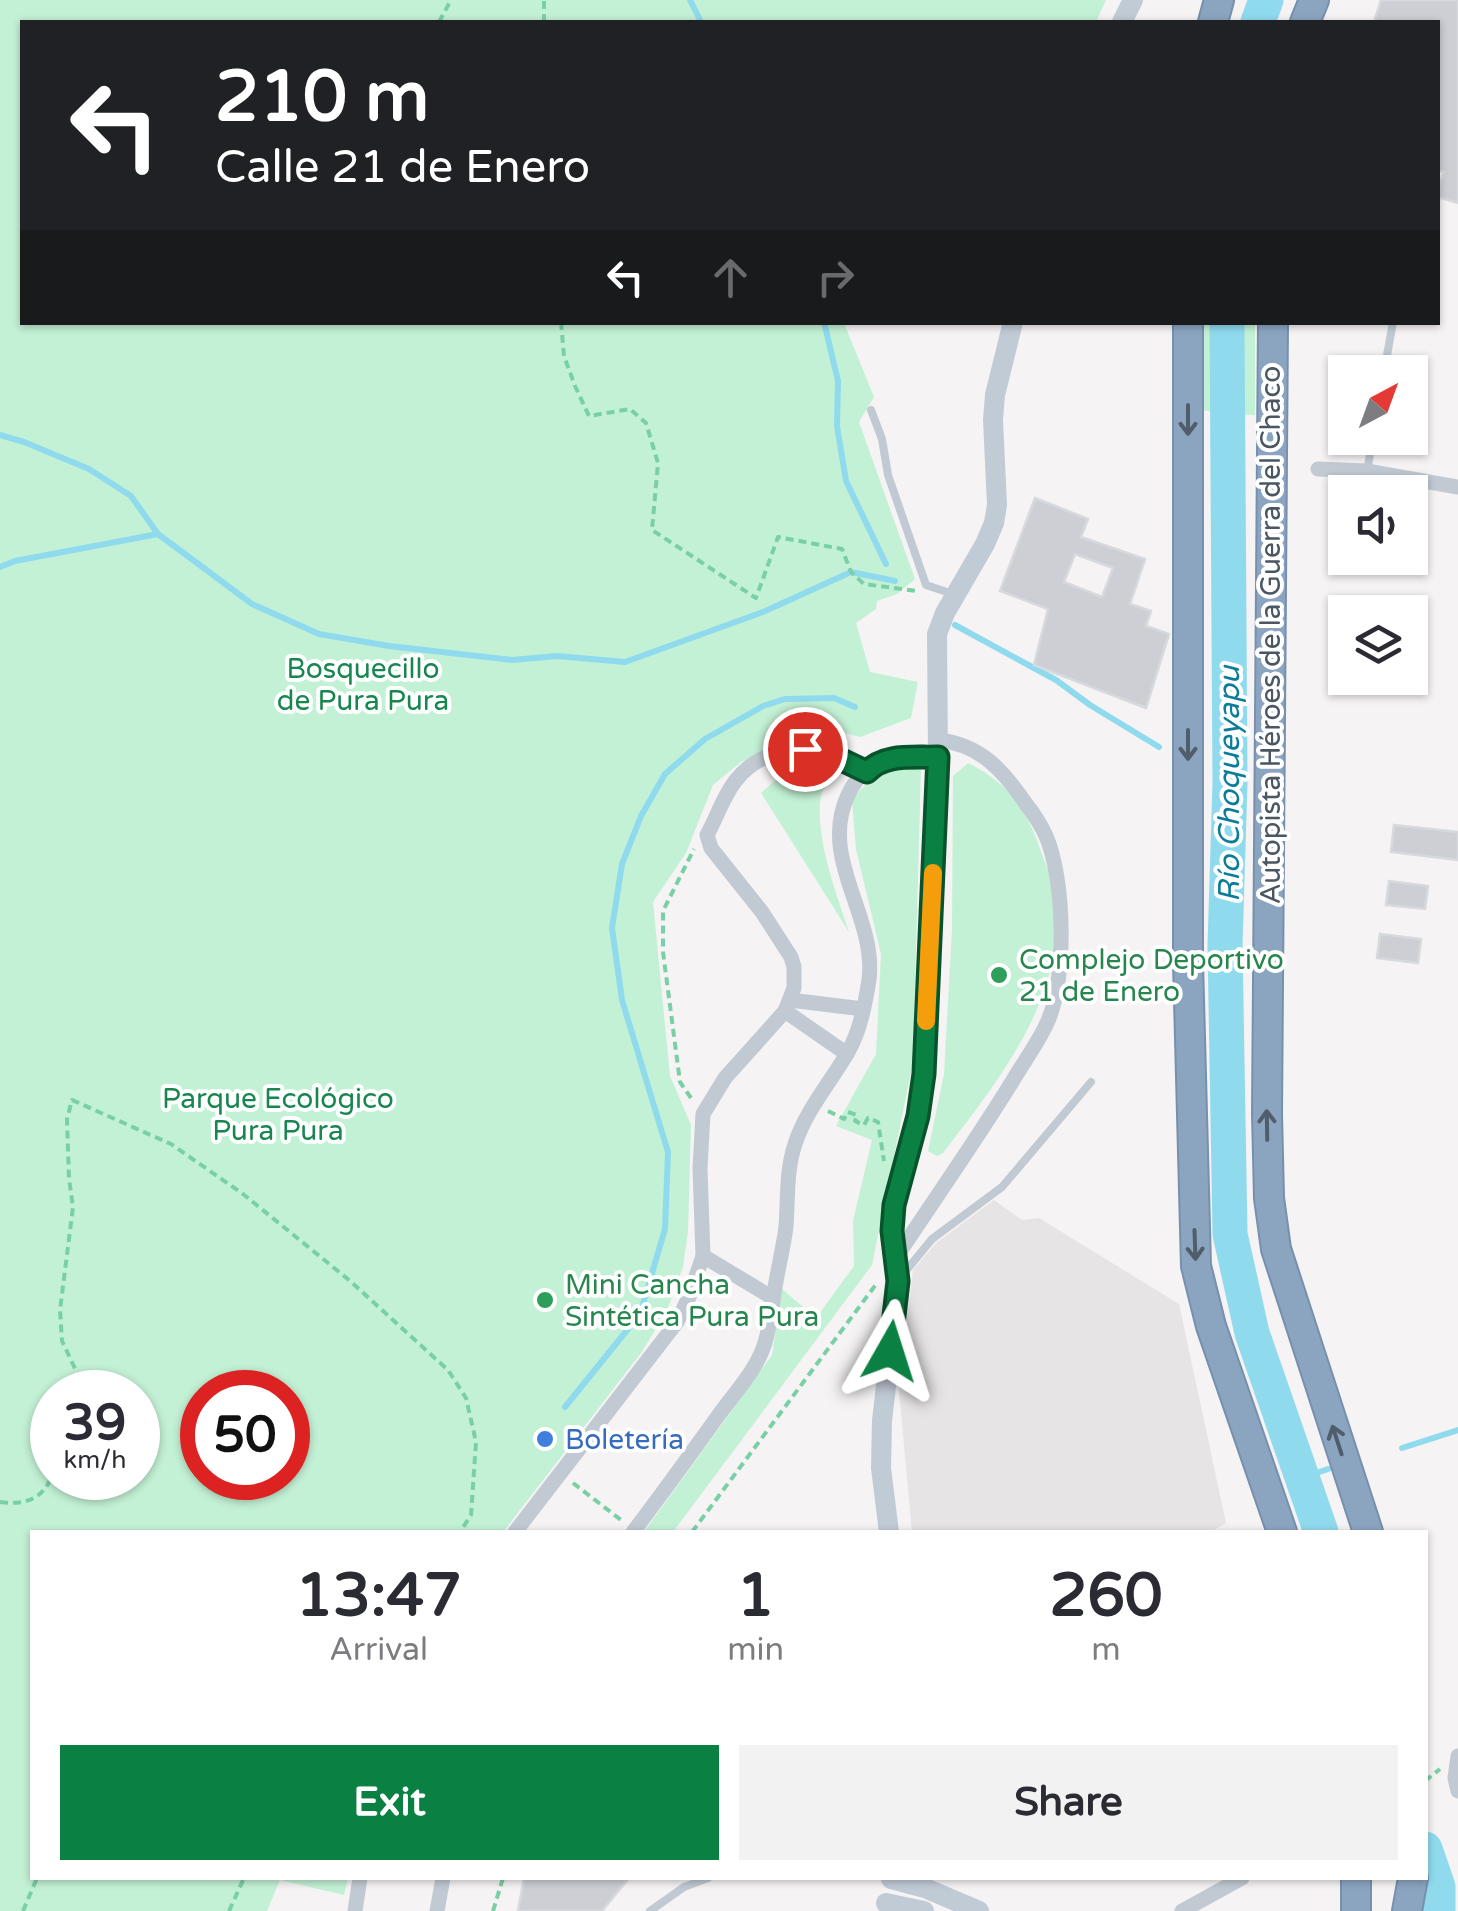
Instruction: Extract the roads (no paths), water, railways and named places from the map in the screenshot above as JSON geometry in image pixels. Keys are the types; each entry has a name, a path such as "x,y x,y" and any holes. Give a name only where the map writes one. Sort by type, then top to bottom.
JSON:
{"highway":[{"path":"1188,325 1188,962 1196,1266 1211,1326 1281,1530"},
{"name":"Autopista Héroes de la Guerra del Chaco","path":"1273,325 1269,1198 1276,1249 1367,1530"},
{"path":"1356,1880 1356,1911"},
{"path":"1406,1911 1413,1880"}],"main road":[{"path":"889,1530 881,1468 882,1421 898,1281 892,1231 894,1205 918,1116 924,1074 938,748 938,634 994,523 995,394 1012,325"},
{"path":"889,1880 886,1907 924,1911"},
{"path":"896,1880 979,1911"}],"street":[{"path":"1318,468 1367,470 1458,487"},
{"path":"635,1530 760,1358 771,1320 786,1228 789,1164 796,1140 859,1029 870,976 866,942 840,852 840,817 848,794 857,780 885,759 956,742 975,750 1009,778 1040,823 1057,876 1060,952 1048,1023 895,1259"},
{"path":"517,1530 677,1322 703,1256 703,1114 724,1078 787,1005 794,988 791,957 762,912 711,848 708,835 735,781 766,756 789,749 825,752 867,772"},
{"path":"787,1005 863,1009"},
{"path":"787,1005 847,1054"},
{"path":"703,1256 773,1298"},
{"path":"1458,1756 1458,1791"},
{"path":"355,1911 360,1880"},
{"path":"437,1911 443,1880"},
{"path":"1182,1911 1208,1905 1239,1880"}],"lane":[{"path":"1387,355 1392,325"},
{"path":"871,410 882,439 888,475 926,586 957,595"},
{"path":"1367,470 1369,455"},
{"path":"898,1281 932,1239 1002,1187 1091,1082"},
{"path":"650,1911 684,1887 703,1880"}],"waterway":[{"path":"690,0 700,20"},
{"name":"Río Choqueyapu","path":"1259,20 1266,0"},
{"path":"825,325 838,381 837,426 846,481 886,564"},
{"name":"Río Choqueyapu","path":"1227,325 1230,782 1225,945 1230,1234 1252,1333 1320,1530"},
{"path":"0,435 89,469 131,496 158,534 252,604 319,634 389,646 512,660 557,656 625,662 763,612 851,572 895,581"},
{"path":"0,567 158,534"},
{"path":"955,625 1056,680 1159,747"},
{"path":"565,1407 640,1314 665,1229 668,1152 622,1000 612,928 622,864 641,816 665,774 705,739 763,706 785,699 834,698 855,707"},
{"path":"1402,1448 1458,1430"},
{"path":"1302,1478 1328,1469"},
{"name":"Río Choqueyapu","path":"1428,1858 1438,1887 1438,1911"}],"place":[{"name":"Complejo Deportivo 21 de Enero","path":"999,975"},
{"name":"Mini Cancha Sintética Pura Pura","path":"545,1300"},
{"name":"Boletería","path":"545,1439"}],"park label":[{"name":"Bosquecillo de Pura Pura","path":"363,684"},
{"name":"Parque Ecológico Pura Pura","path":"278,1114"}]}
